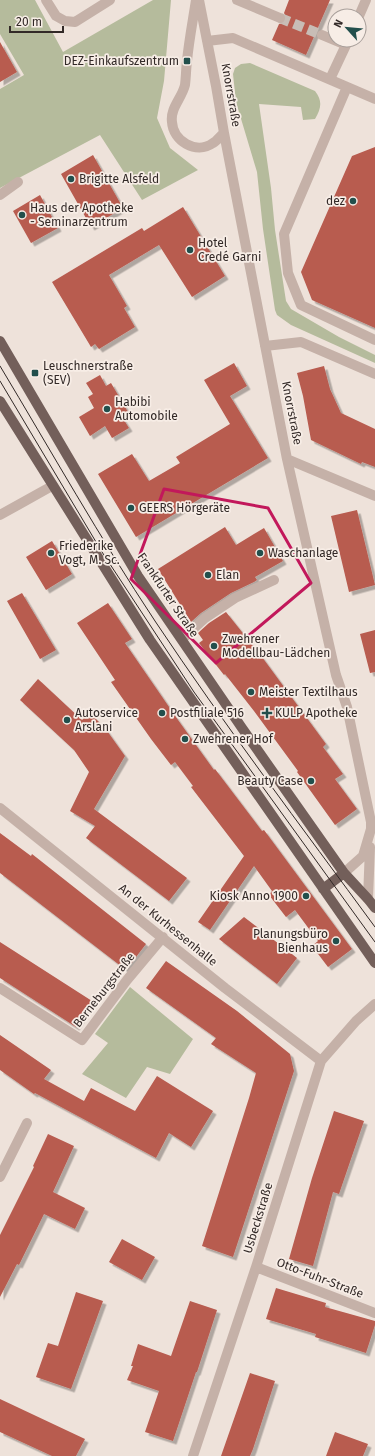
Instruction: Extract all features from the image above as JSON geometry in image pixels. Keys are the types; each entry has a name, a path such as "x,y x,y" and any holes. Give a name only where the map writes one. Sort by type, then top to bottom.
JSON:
{"main road":[{"name":"Frankfurter Straße","path":"0,341 138,576 344,873 375,908"},
{"path":"0,401 150,640 375,962"},
{"path":"323,889 344,873"}],"street":[{"path":"46,0 56,16 64,21 74,22 110,0"},
{"path":"196,0 185,86 174,109 171,122 178,138 184,144 193,147 203,147 212,144 224,133"},
{"name":"Knorrstraße","path":"200,0 287,459 336,676 348,707 371,822 368,899"},
{"path":"237,0 280,18"},
{"path":"322,35 327,37"},
{"path":"207,41 233,38 375,99"},
{"path":"330,79 345,48"},
{"path":"347,87 284,234 288,273 301,305 375,340"},
{"path":"0,194 18,182"},
{"path":"265,346 302,342 375,374"},
{"path":"287,459 375,496"},
{"path":"0,515 52,486"},
{"path":"182,639 205,618 235,598 274,580"},
{"name":"An der Kurhessenhalle","path":"0,808 226,988 321,1061"},
{"name":"Knorrstraße","path":"344,873 363,856 371,829"},
{"name":"Berneburgstraße","path":"0,988 82,1040 127,980 162,937"},
{"name":"Usbeckstraße","path":"193,1456 256,1267 321,1061 356,1021 375,1004"},
{"path":"0,1177 27,1123"},
{"name":"Otto-Fuhr-Straße","path":"256,1267 375,1313"}],"highlighted area":[{"path":"164,489 268,508 311,583 216,663 131,579"}],"green space":[{"path":"0,0 35,0 63,52 153,0 171,0 164,81 157,118 170,148 198,170 142,200 100,135 0,188 0,89 24,75 0,34"},
{"path":"250,63 315,91 320,102 319,112 315,119 303,120 301,107 259,104 271,188 275,230 286,301 291,309 339,337 375,355 375,363 291,325 277,315 263,229 257,172 236,102 233,74 235,68 241,64"},
{"path":"130,987 193,1039 170,1074 147,1067 126,1098 82,1074 108,1043 95,1034"}],"building":[{"path":"289,0 330,0 306,55 272,40 279,24 286,21 284,13"},
{"path":"0,42 17,72 0,82"},
{"name":"dez","path":"375,147 375,328 312,300 301,272 352,156"},
{"path":"93,155 123,208 91,227 61,174"},
{"path":"40,195 58,228 31,243 13,211"},
{"path":"183,207 225,276 192,297 159,245 109,275 127,306 124,308 135,327 99,349 95,344 91,347 52,282 142,228 144,231"},
{"path":"234,363 247,386 230,396 268,458 136,537 98,474 132,454 149,481 180,463 176,457 230,424 204,380"},
{"path":"324,366 330,389 341,413 375,429 375,467 362,462 361,464 311,440 297,373"},
{"path":"100,375 106,386 111,383 128,412 122,417 129,428 112,438 105,426 90,436 79,417 94,408 88,397 93,394 86,383"},
{"path":"357,510 375,585 349,592 331,516"},
{"name":"Elan","path":"225,527 236,545 264,528 283,561 255,577 257,580 231,593 201,613 191,622 158,569"},
{"path":"52,541 72,574 46,590 26,557"},
{"path":"22,593 56,650 40,659 7,601"},
{"path":"108,603 132,639 125,643 178,720 214,770 215,769 262,831 264,830 352,949 328,967 312,946 318,941 295,910 286,917 269,895 272,891 254,866 210,930 198,922 244,856 191,787 193,786 175,762 171,765 151,739 111,682 115,680 77,623"},
{"path":"226,612 262,657 326,744 323,747 343,774 335,779 357,809 335,825 254,711 199,643 203,640 198,633 209,623"},
{"path":"375,630 375,672 370,673 360,634"},
{"path":"38,679 82,720 90,713 105,728 125,756 94,809 187,878 169,901 86,838 95,826 70,811 89,772 74,750 20,700"},
{"path":"0,833 31,856 32,854 146,944 126,970 0,873"},
{"path":"244,917 297,958 277,984 219,939"},
{"path":"0,942 92,1001 76,1027 0,978"},
{"path":"166,961 237,1011 290,1054 294,1071 233,1257 202,1246 256,1073 211,1044 216,1038 146,988"},
{"path":"0,1035 51,1070 44,1079 84,1101 91,1088 135,1111 157,1076 213,1111 191,1147 169,1133 156,1158 35,1093 34,1094 0,1070"},
{"path":"334,1111 364,1121 339,1194 333,1192 313,1266 289,1259 312,1178"},
{"path":"48,1134 74,1146 53,1192 85,1208 75,1229 44,1214 19,1265 17,1264 0,1297 0,1235 34,1167 33,1166"},
{"path":"122,1239 155,1257 142,1280 109,1262"},
{"path":"276,1288 326,1303 325,1307 375,1321 366,1353 315,1337 316,1334 266,1319"},
{"path":"76,1292 103,1301 71,1389 36,1377 48,1343 58,1346"},
{"path":"190,1301 217,1310 173,1441 145,1432 159,1391 127,1380 133,1366 131,1366 138,1344 171,1356"},
{"path":"250,1373 275,1381 253,1449 250,1456 221,1456"},
{"path":"0,1399 85,1439 76,1456 52,1456 0,1432"},
{"path":"335,1432 368,1444 363,1456 326,1456"}],"tunnel":[{"path":"280,18 322,35"}],"tram line":[{"path":"0,366 95,526 155,621 236,737 375,927"},
{"path":"0,381 102,552 194,692 375,942"}],"place":[{"name":"DEZ-Einkaufszentrum","path":"187,61"},
{"name":"Brigitte Alsfeld","path":"71,179"},
{"name":"dez","path":"353,201"},
{"name":"Haus der Apotheke - Seminarzentrum","path":"22,215"},
{"name":"Hotel Credé Garni","path":"190,250"},
{"name":"Leuschnerstraße (SEV)","path":"35,373"},
{"name":"Habibi Automobile","path":"107,409"},
{"name":"GEERS Hörgeräte","path":"131,508"},
{"name":"Friederike Vogt, M. Sc.","path":"51,553"},
{"name":"Waschanlage","path":"260,553"},
{"name":"Elan","path":"208,575"},
{"name":"Zwehrener Modellbau-Lädchen","path":"214,646"},
{"name":"Meister Textilhaus","path":"251,692"},
{"name":"Postfiliale 516","path":"162,713"},
{"name":"KULP Apotheke","path":"267,713"},
{"name":"Autoservice Arslani","path":"67,720"},
{"name":"Zwehrener Hof","path":"185,739"},
{"name":"Beauty Case","path":"311,781"},
{"name":"Kiosk Anno 1900","path":"306,896"},
{"name":"Planungsbüro Bienhaus","path":"336,941"}]}
